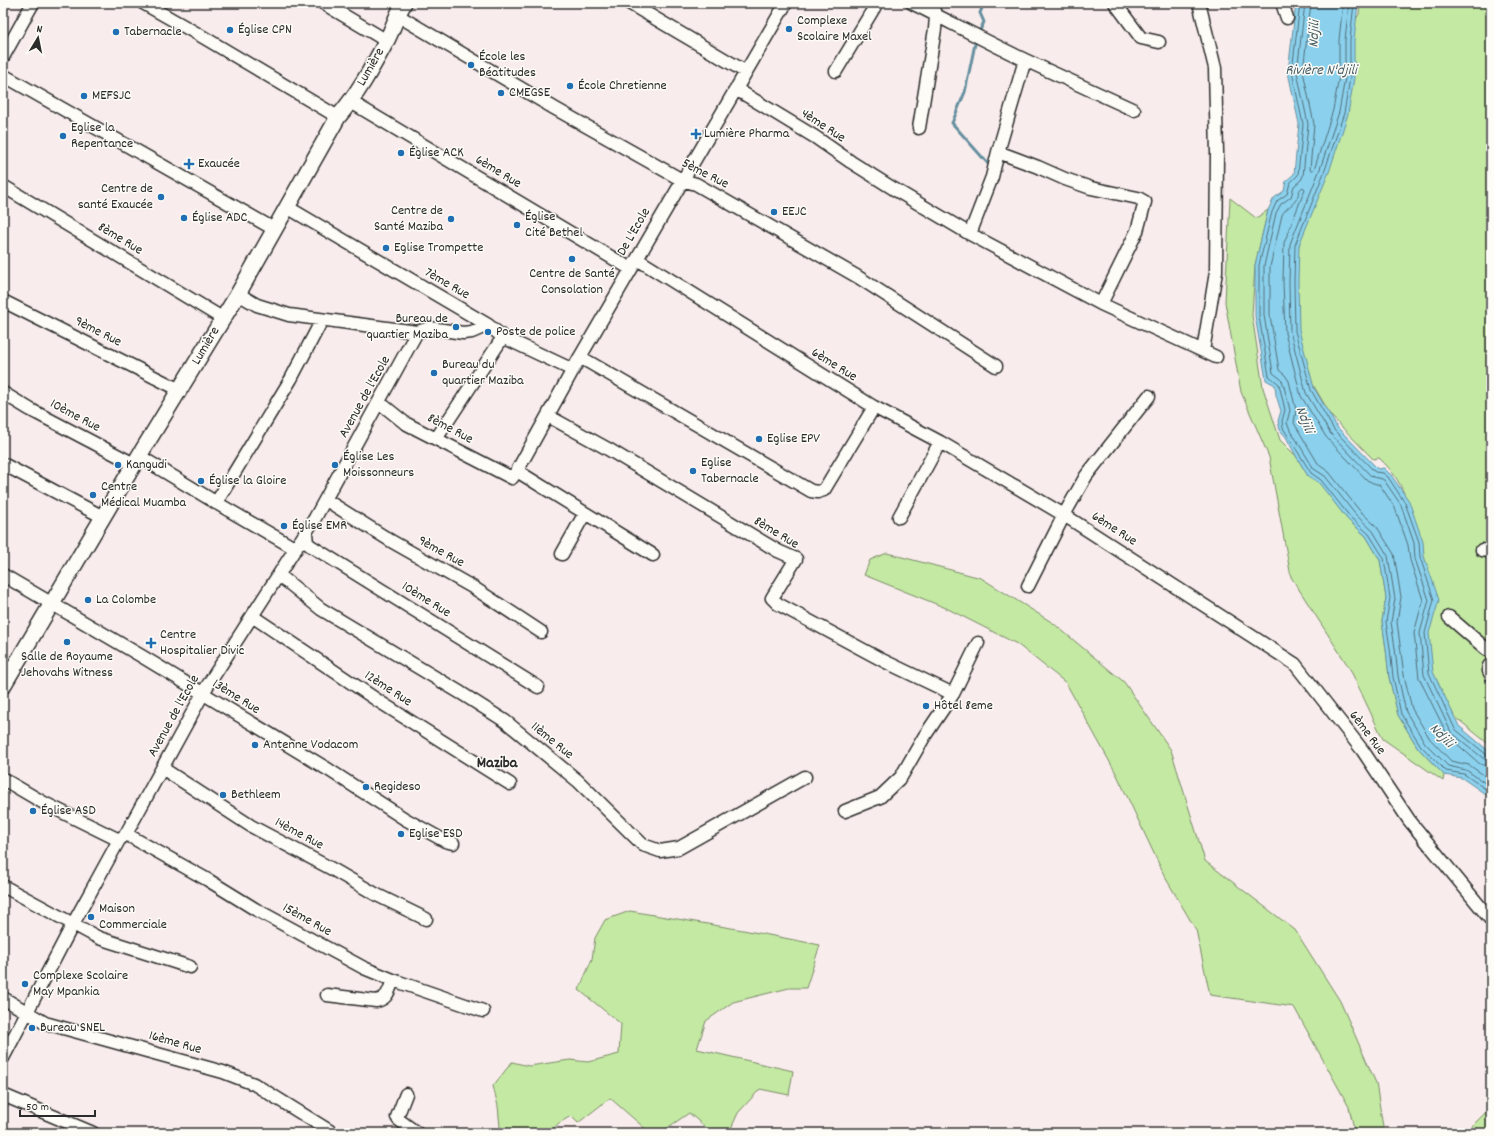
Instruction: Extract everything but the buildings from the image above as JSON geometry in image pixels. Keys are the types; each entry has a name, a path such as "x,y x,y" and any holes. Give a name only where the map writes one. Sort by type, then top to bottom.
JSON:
{"street":[{"path":"3,57 33,3"},
{"path":"143,3 338,117"},
{"path":"323,3 386,41"},
{"path":"629,3 746,72"},
{"name":"De L'Ecole","path":"514,474 682,180 786,3"},
{"path":"836,71 877,3"},
{"path":"912,3 936,16 948,20 976,36 1134,110"},
{"path":"919,128 930,67 936,16 932,6 933,3"},
{"path":"1115,3 1141,38 1159,42"},
{"path":"1199,3 1215,68 1217,153 1216,272 1203,351"},
{"path":"1282,3 1287,18"},
{"name":"Lumière","path":"3,686 222,318 238,294 338,117 351,102 386,41 400,9"},
{"name":"5ème Rue","path":"400,9 554,108 682,180 696,184 858,277 996,366"},
{"path":"970,234 992,177 998,152 1026,60"},
{"path":"3,75 274,229"},
{"name":"4ème Rue","path":"736,89 815,137 894,189 970,234 1101,304 1216,357"},
{"name":"6ème Rue","path":"351,102 634,264 874,407 940,442 1064,515 1294,664 1363,751 1409,820 1491,920"},
{"path":"998,152 1065,179 1092,188 1138,198 1145,202 1137,231 1101,304"},
{"name":"8ème Rue","path":"3,186 222,318"},
{"name":"7ème Rue","path":"287,207 488,325 503,337 573,370"},
{"path":"238,294 257,305 281,313 322,320 417,332 430,328 463,334 488,325"},
{"name":"9ème Rue","path":"3,301 180,390"},
{"path":"216,503 291,379 322,320"},
{"name":"Avenue de l'Ecole","path":"3,1058 72,924 203,694 326,500 417,332"},
{"path":"436,439 503,337"},
{"path":"580,357 811,491 818,492 824,490 874,407"},
{"name":"10ème Rue","path":"3,393 31,410 137,460 296,548"},
{"path":"1028,586 1064,515 1086,476 1149,396"},
{"name":"8ème Rue","path":"379,402 405,423 436,439 514,474 653,555"},
{"name":"8ème Rue","path":"548,416 608,449 778,551 796,560 772,598 778,604 877,658 953,694"},
{"path":"899,517 940,442"},
{"path":"3,464 103,517"},
{"name":"9ème Rue","path":"326,500 391,541 474,588 541,632"},
{"path":"562,554 585,514"},
{"name":"10ème Rue","path":"306,533 307,543 311,546 538,687"},
{"name":"13ème Rue","path":"3,575 329,770 405,819 445,842 453,844"},
{"name":"11ème Rue","path":"279,575 322,609 505,721 578,781 643,845 660,851 679,848 805,777"},
{"name":"12ème Rue","path":"252,616 380,702 510,784"},
{"path":"1449,617 1491,653"},
{"path":"845,811 880,797 900,777 924,737 953,694 978,643"},
{"path":"1491,664 1488,671 1491,675"},
{"name":"14ème Rue","path":"162,768 251,826 377,895 426,919"},
{"name":"15ème Rue","path":"3,778 44,803 122,837 208,880 342,957 393,980 483,1011"},
{"path":"3,886 99,938 190,967"},
{"path":"327,996 376,1001 382,1000 386,996 393,980"},
{"name":"16ème Rue","path":"3,998 44,1023 223,1072 254,1084 333,1133"},
{"path":"406,1094 397,1117 417,1133"},
{"path":"3,1095 92,1133"}],"green space":[{"path":"1360,3 1491,3 1491,746 1454,716 1427,661 1408,505 1397,479 1379,458 1373,459 1332,417 1309,378 1294,320 1293,271 1349,31 1359,14"},
{"path":"1230,198 1256,218 1268,210 1255,265 1252,315 1263,388 1280,440 1296,456 1308,476 1319,482 1348,520 1366,536 1380,560 1386,598 1382,621 1389,677 1398,715 1418,748 1444,775 1443,781 1383,739 1350,669 1291,577 1269,457 1241,392 1225,302"},
{"path":"887,553 981,578 1053,623 1124,682 1171,750 1205,861 1295,930 1340,1001 1376,1083 1384,1133 1355,1133 1349,1107 1294,1007 1210,995 1196,930 1165,877 1117,775 1066,683 1017,644 946,608 864,575 870,560"},
{"path":"630,911 743,930 820,945 806,988 789,988 733,1002 706,1021 697,1049 793,1071 789,1095 760,1089 738,1113 729,1133 712,1133 689,1113 660,1133 650,1133 610,1098 578,1123 571,1116 559,1123 549,1133 504,1133 500,1127 498,1106 493,1086 512,1062 529,1066 570,1060 588,1062 619,1054 621,1024 579,990 592,959 595,938 605,920"},
{"path":"1491,1107 1491,1133 1459,1133 1471,1127"}],"water":[{"name":"Rivière N'djili","path":"1296,3 1358,3 1354,41 1354,78 1348,114 1329,172 1299,245 1299,330 1314,388 1337,427 1378,469 1384,468 1391,475 1409,501 1423,542 1424,556 1439,600 1429,633 1433,672 1459,726 1491,753 1491,798 1462,778 1444,775 1418,748 1398,715 1389,677 1382,621 1386,598 1380,560 1366,536 1348,520 1319,483 1308,476 1286,437 1280,430 1278,421 1281,411 1276,395 1275,385 1266,380 1255,316 1255,265 1268,210 1274,198 1284,191 1286,181 1294,174 1299,124 1288,72"}],"waterway":[{"path":"978,34 984,22 980,13 984,3"},
{"path":"976,39 965,92 952,123 990,166"}],"place":[{"name":"Complexe Scolaire Maxel","path":"789,29"},
{"name":"Église CPN","path":"230,30"},
{"name":"Tabernacle","path":"116,32"},
{"name":"École les Béatitudes","path":"471,65"},
{"name":"École Chretienne","path":"570,86"},
{"name":"CMEGSE","path":"501,93"},
{"name":"MEFSJC","path":"84,96"},
{"name":"Lumière Pharma","path":"696,134"},
{"name":"Eglise la Repentance","path":"63,136"},
{"name":"Église ACK","path":"401,153"},
{"name":"Exaucée","path":"189,164"},
{"name":"Centre de santé Exaucée","path":"161,197"},
{"name":"EEJC","path":"774,212"},
{"name":"Église ADC","path":"184,218"},
{"name":"Centre de Santé Maziba","path":"451,219"},
{"name":"Église Cité Bethel","path":"517,225"},
{"name":"Eglise Trompette","path":"386,248"},
{"name":"Centre de Santé Consolation","path":"572,259"},
{"name":"Bureau de quartier Maziba","path":"456,327"},
{"name":"Poste de police","path":"488,332"},
{"name":"Bureau du quartier Maziba","path":"434,373"},
{"name":"Eglise EPV","path":"759,439"},
{"name":"Kangudi","path":"118,465"},
{"name":"Église Les Moissonneurs","path":"335,465"},
{"name":"Eglise Tabernacle","path":"693,471"},
{"name":"Église la Gloire","path":"201,481"},
{"name":"Centre Médical Muamba","path":"93,495"},
{"name":"Église EMR","path":"284,526"},
{"name":"La Colombe","path":"88,600"},
{"name":"Salle de Royaume Jehovahs Witness","path":"67,642"},
{"name":"Centre Hospitalier Divic","path":"151,643"},
{"name":"Hôtel 8eme","path":"926,706"},
{"name":"Antenne Vodacom","path":"255,745"},
{"name":"Regideso","path":"366,787"},
{"name":"Bethleem","path":"223,795"},
{"name":"Église ASD","path":"33,811"},
{"name":"Eglise ESD","path":"401,834"},
{"name":"Maison Commerciale","path":"91,917"},
{"name":"Complexe Scolaire May Mpankia","path":"25,984"},
{"name":"Bureau SNEL","path":"32,1028"}],"district":[{"name":"Maziba","path":"497,763"}],"water label":[{"name":"Ndjili","path":"1315,34"},
{"name":"Ndjili","path":"1304,420"},
{"name":"Ndjili","path":"1441,736"}]}
